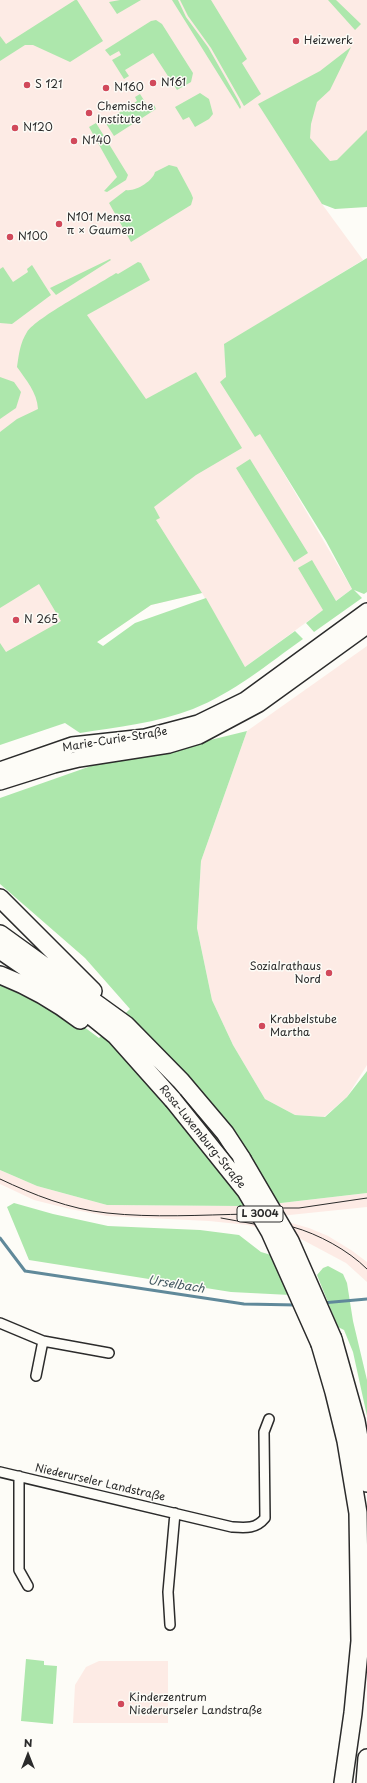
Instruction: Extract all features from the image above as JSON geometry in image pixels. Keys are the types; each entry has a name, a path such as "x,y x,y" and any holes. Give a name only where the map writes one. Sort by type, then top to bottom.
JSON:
{"highway":[{"path":"0,898 118,1035"},
{"name":"Rosa-Luxemburg-Straße","path":"0,934 118,1035 173,1100 246,1191 270,1232 326,1342 334,1392 346,1441 358,1513 360,1641 354,1713 343,1783"},
{"name":"Rosa-Luxemburg-Straße","path":"0,950 64,994 181,1080 225,1133 274,1211 290,1241 356,1421 367,1483"},
{"path":"0,975 25,985 67,1010 118,1035"},
{"path":"365,1783 367,1758"}],"main road":[{"name":"Marie-Curie-Straße","path":"0,770 72,745 146,737 198,723 245,700 367,611"},
{"name":"Marie-Curie-Straße","path":"0,782 59,763 169,745 199,736 259,704 367,626"}],"street":[{"path":"0,1323 43,1341 109,1353"},
{"path":"36,1376 43,1341"},
{"name":"Niederurseler Landstraße","path":"0,1472 232,1527 251,1528 260,1524 265,1518 264,1432 269,1419"},
{"name":"Niederurseler Landstraße","path":"19,1476 19,1570 28,1586"},
{"name":"Niederurseler Landstraße","path":"170,1625 168,1592 176,1513"}],"shaded area":[{"path":"0,0 367,0 367,159 322,204 363,260 224,345 227,377 352,589 245,667 202,593 151,605 97,642 0,655"},
{"path":"367,646 367,1065 347,1097 324,1117 295,1115 265,1099 233,1045 212,1000 197,928 201,861 247,731"},
{"path":"0,1170 37,1186 107,1205 242,1206 367,1193 367,1207 270,1217 309,1228 328,1236 351,1250 367,1262 367,1282 346,1263 301,1239 248,1225 209,1221 107,1216 70,1209 34,1200 0,1184"},
{"name":"Kinderzentrum Niederurseler Landstraße","path":"99,1661 168,1661 168,1723 73,1723 75,1685 86,1667"}],"green space":[{"path":"77,0 103,41 70,62 33,45 25,45 0,61 0,36 6,44"},
{"path":"120,0 141,0 117,14 109,2"},
{"path":"172,0 178,0 186,17 208,47 238,100 241,107 240,109"},
{"path":"180,0 211,0 247,59 242,63 261,94 244,106 211,48 188,16"},
{"path":"328,0 336,0 361,24 355,30"},
{"path":"156,20 162,24 193,73 191,82 177,90 153,53 125,70 129,76 124,79 112,60 121,55 119,51 110,56 105,50 151,21"},
{"path":"351,47 330,90 317,102 311,124 310,138 330,161 337,160 367,130 367,207 335,209 322,204 258,104 320,71"},
{"path":"200,93 209,99 213,114 209,119 195,127 189,117 183,120 175,107"},
{"path":"140,94 149,108 154,105 156,109 114,136 105,122 137,101 135,97"},
{"path":"96,123 128,175 126,180 107,192 104,191 117,177 89,127"},
{"path":"169,165 177,167 193,198 191,205 131,242 109,203 126,190 139,188 151,179 155,172"},
{"path":"367,258 367,592 364,594 354,590 362,598 314,632 306,623 323,610 298,568 312,560 336,601 352,589 326,541 260,434 255,437 220,382 226,377 224,344"},
{"path":"110,259 111,260 56,295 50,288"},
{"path":"138,262 141,263 150,280 87,315 146,399 196,372 242,448 196,475 154,507 160,518 156,520 202,593 151,605 97,642 103,646 135,623 206,598 245,667 295,631 303,639 222,695 179,714 137,724 80,733 65,723 0,745 0,643 6,652 61,621 39,584 0,608 0,432 17,419 38,409 36,397 17,367 21,344 27,332 43,318 68,301"},
{"path":"32,265 51,295 12,324 0,323 0,269 3,267 13,282 28,272 27,269"},
{"path":"0,377 14,382 21,392 16,408 0,419"},
{"path":"250,459 308,553 294,562 236,468"},
{"path":"247,731 201,861 197,928 212,1000 233,1045 265,1099 295,1115 325,1117 347,1097 367,1071 367,1193 242,1206 107,1205 37,1186 0,1170 0,985 72,1018 99,1038 130,1009 85,958 0,884 0,798 91,766 153,754"},
{"path":"14,1203 53,1214 108,1226 200,1230 239,1235 261,1252 271,1255 290,1295 231,1292 29,1260 7,1207"},
{"path":"328,1266 343,1274 347,1283 353,1321 367,1380 367,1416 353,1352 344,1330 338,1327 317,1275 323,1268"},
{"path":"26,1659 44,1661 44,1665 57,1666 53,1724 21,1721"}],"waterway":[{"name":"Urselbach","path":"0,1238 25,1271 244,1304 297,1305"},
{"name":"Urselbach","path":"322,1303 367,1299"}],"tram line":[{"path":"0,1179 65,1205 107,1213 159,1216 248,1214"},
{"path":"282,1208 299,1208 367,1198"},
{"path":"221,1218 254,1224"},
{"path":"293,1227 322,1238 342,1249 367,1269"}],"place":[{"name":"Heizwerk","path":"296,41"},
{"name":"N161","path":"153,83"},
{"name":"S 121","path":"27,85"},
{"name":"N160","path":"106,88"},
{"name":"Chemische Institute","path":"89,113"},
{"name":"N120","path":"15,128"},
{"name":"N140","path":"74,141"},
{"name":"N101 Mensa π × Gaumen","path":"59,224"},
{"name":"N100","path":"10,237"},
{"name":"N 265","path":"16,620"},
{"name":"Sozialrathaus Nord","path":"329,973"},
{"name":"Krabbelstube Martha","path":"262,1026"},
{"name":"Kinderzentrum Niederurseler Landstraße","path":"121,1704"}]}
